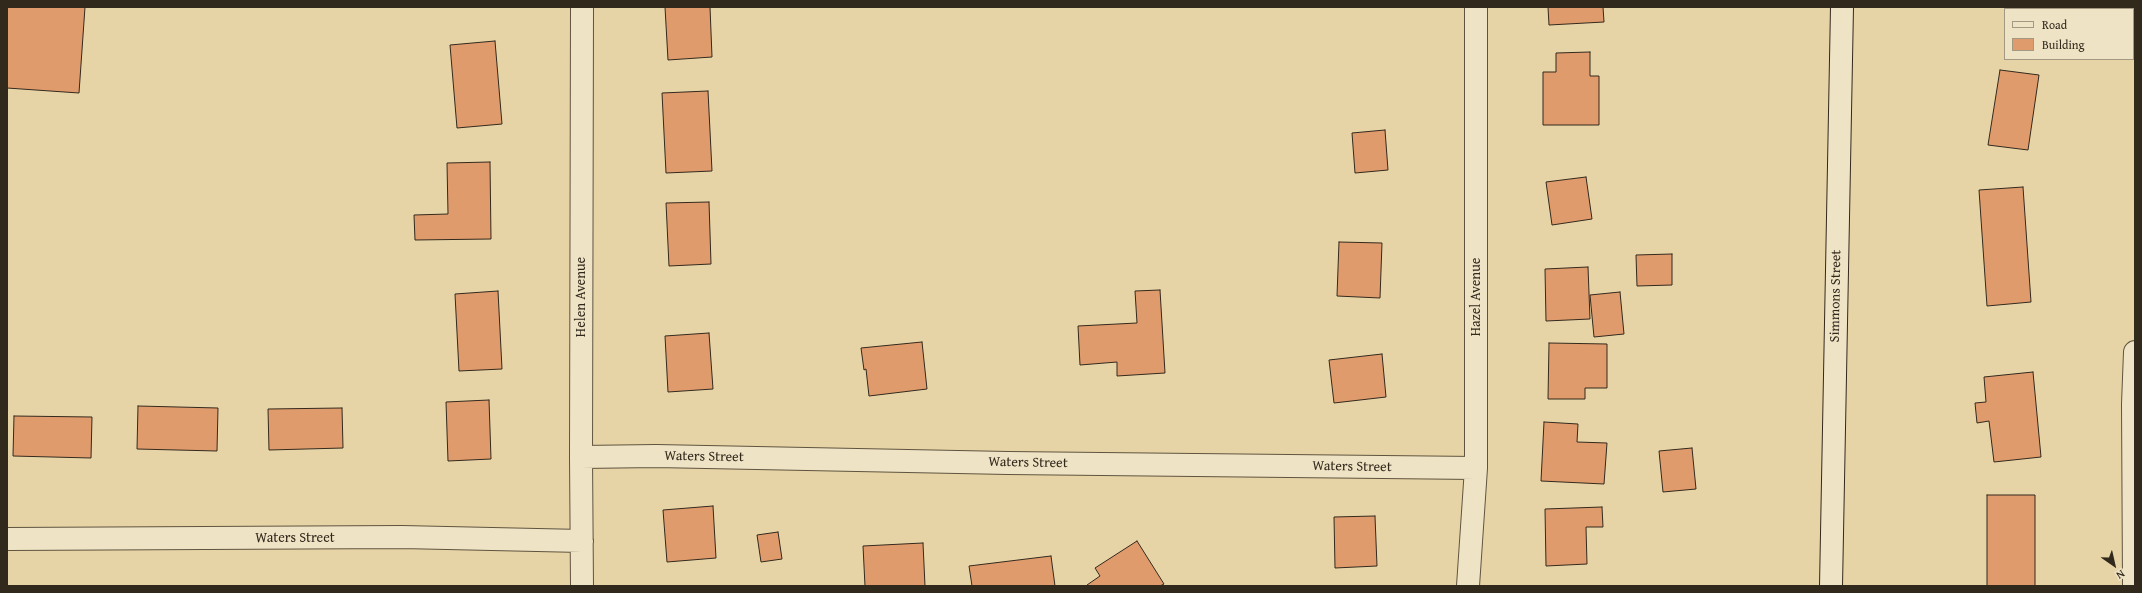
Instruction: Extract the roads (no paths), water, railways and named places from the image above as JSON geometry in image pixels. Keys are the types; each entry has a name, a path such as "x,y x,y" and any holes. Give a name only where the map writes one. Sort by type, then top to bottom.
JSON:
{"street":[{"name":"Helen Avenue","path":"582,7 580,457 582,586"},
{"name":"Hazel Avenue","path":"1468,586 1476,468 1476,7"},
{"name":"Simmons Street","path":"1831,586 1842,7"},
{"path":"2134,586 2133,404 2135,352"},
{"name":"Waters Street","path":"580,457 656,456 1008,464 1476,468"},
{"name":"Waters Street","path":"7,539 402,537 582,541"}]}
